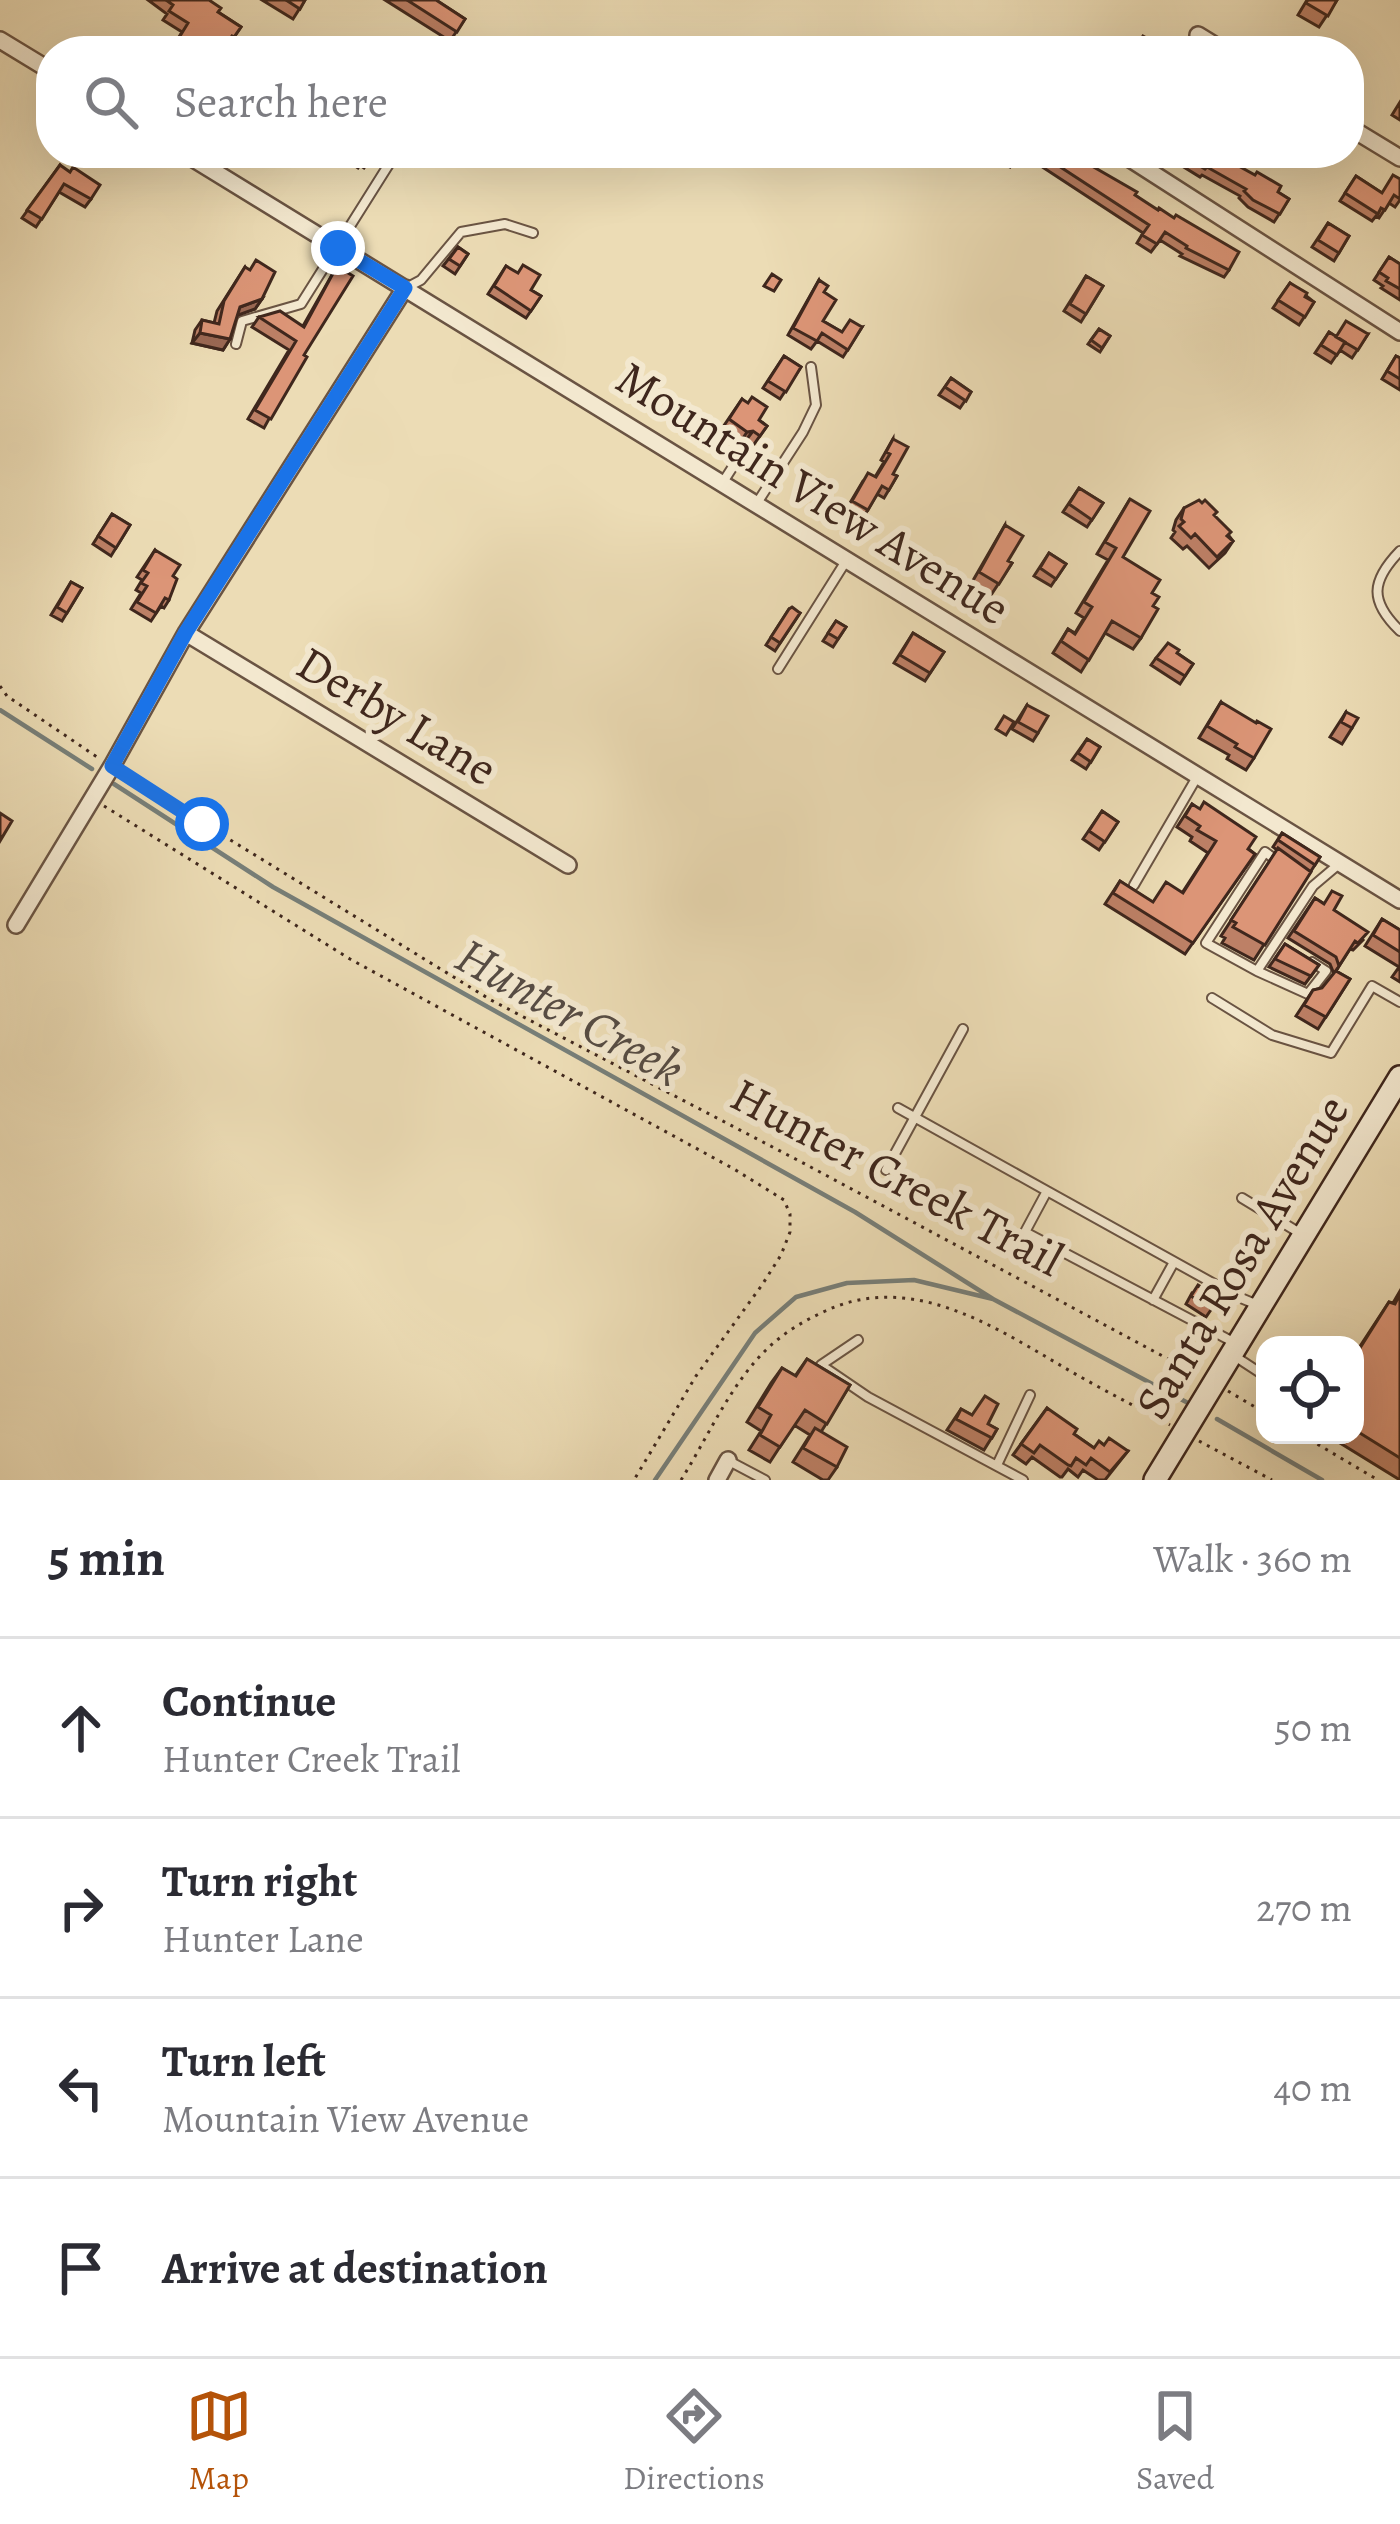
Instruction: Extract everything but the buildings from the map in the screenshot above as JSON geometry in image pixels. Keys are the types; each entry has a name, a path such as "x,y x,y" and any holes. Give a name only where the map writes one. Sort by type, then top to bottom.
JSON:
{"main road":[{"name":"Santa Rosa Avenue","path":"1163,1477 1184,1433 1400,1077"}],"street":[{"path":"0,40 36,62"},
{"path":"1364,136 1400,158"},
{"name":"Mountain View Avenue","path":"208,168 1400,900"},
{"path":"1144,168 1400,332"},
{"path":"16,925 186,632 405,288"},
{"name":"Derby Lane","path":"186,632 568,865"},
{"path":"717,1480 728,1460"}],"lane":[{"path":"236,344 242,320 301,304 387,168"},
{"path":"405,288 422,280 461,232 505,224 533,233"},
{"path":"756,504 816,405 811,367"},
{"path":"722,483 743,451 777,472"},
{"path":"1400,551 1381,573 1376,595 1385,616 1400,631"},
{"path":"778,669 847,560"},
{"path":"1134,885 1198,776"},
{"path":"1281,863 1264,852 1205,943 1308,994 1326,971 1310,961"},
{"path":"1257,971 1313,886 1340,863"},
{"path":"1297,875 1313,886"},
{"path":"1277,941 1294,951"},
{"path":"1212,998 1272,1035 1331,1053 1372,986 1400,1002"},
{"path":"886,1170 963,1029"},
{"path":"898,1108 1261,1307"},
{"path":"1047,1191 1025,1232 1204,1327 1256,1368"},
{"path":"1242,1198 1304,1235"},
{"path":"1153,1300 1174,1262"},
{"path":"858,1340 821,1365 868,1397 1023,1480"},
{"path":"997,1466 1030,1395"},
{"path":"728,1460 765,1480"}],"path":[{"name":"Hunter Creek Trail","path":"0,686 7,697 112,766 490,1000 1256,1408"},
{"path":"91,798 350,959 734,1168 784,1200 790,1232 781,1255 696,1376 634,1480"},
{"path":"681,1480 764,1351 836,1305 869,1297 915,1299 986,1322 1272,1480"},
{"path":"1317,1444 1378,1480"}],"waterway":[{"name":"Hunter Creek","path":"0,710 92,769"},
{"name":"Hunter Creek","path":"114,784 273,887 855,1212 993,1299"},
{"path":"655,1480 755,1333 796,1297 847,1283 914,1280 993,1299 1188,1403"},
{"path":"1217,1419 1322,1480"}],"route":[{"path":"202,824 112,766 186,632 405,288 338,248"}]}
